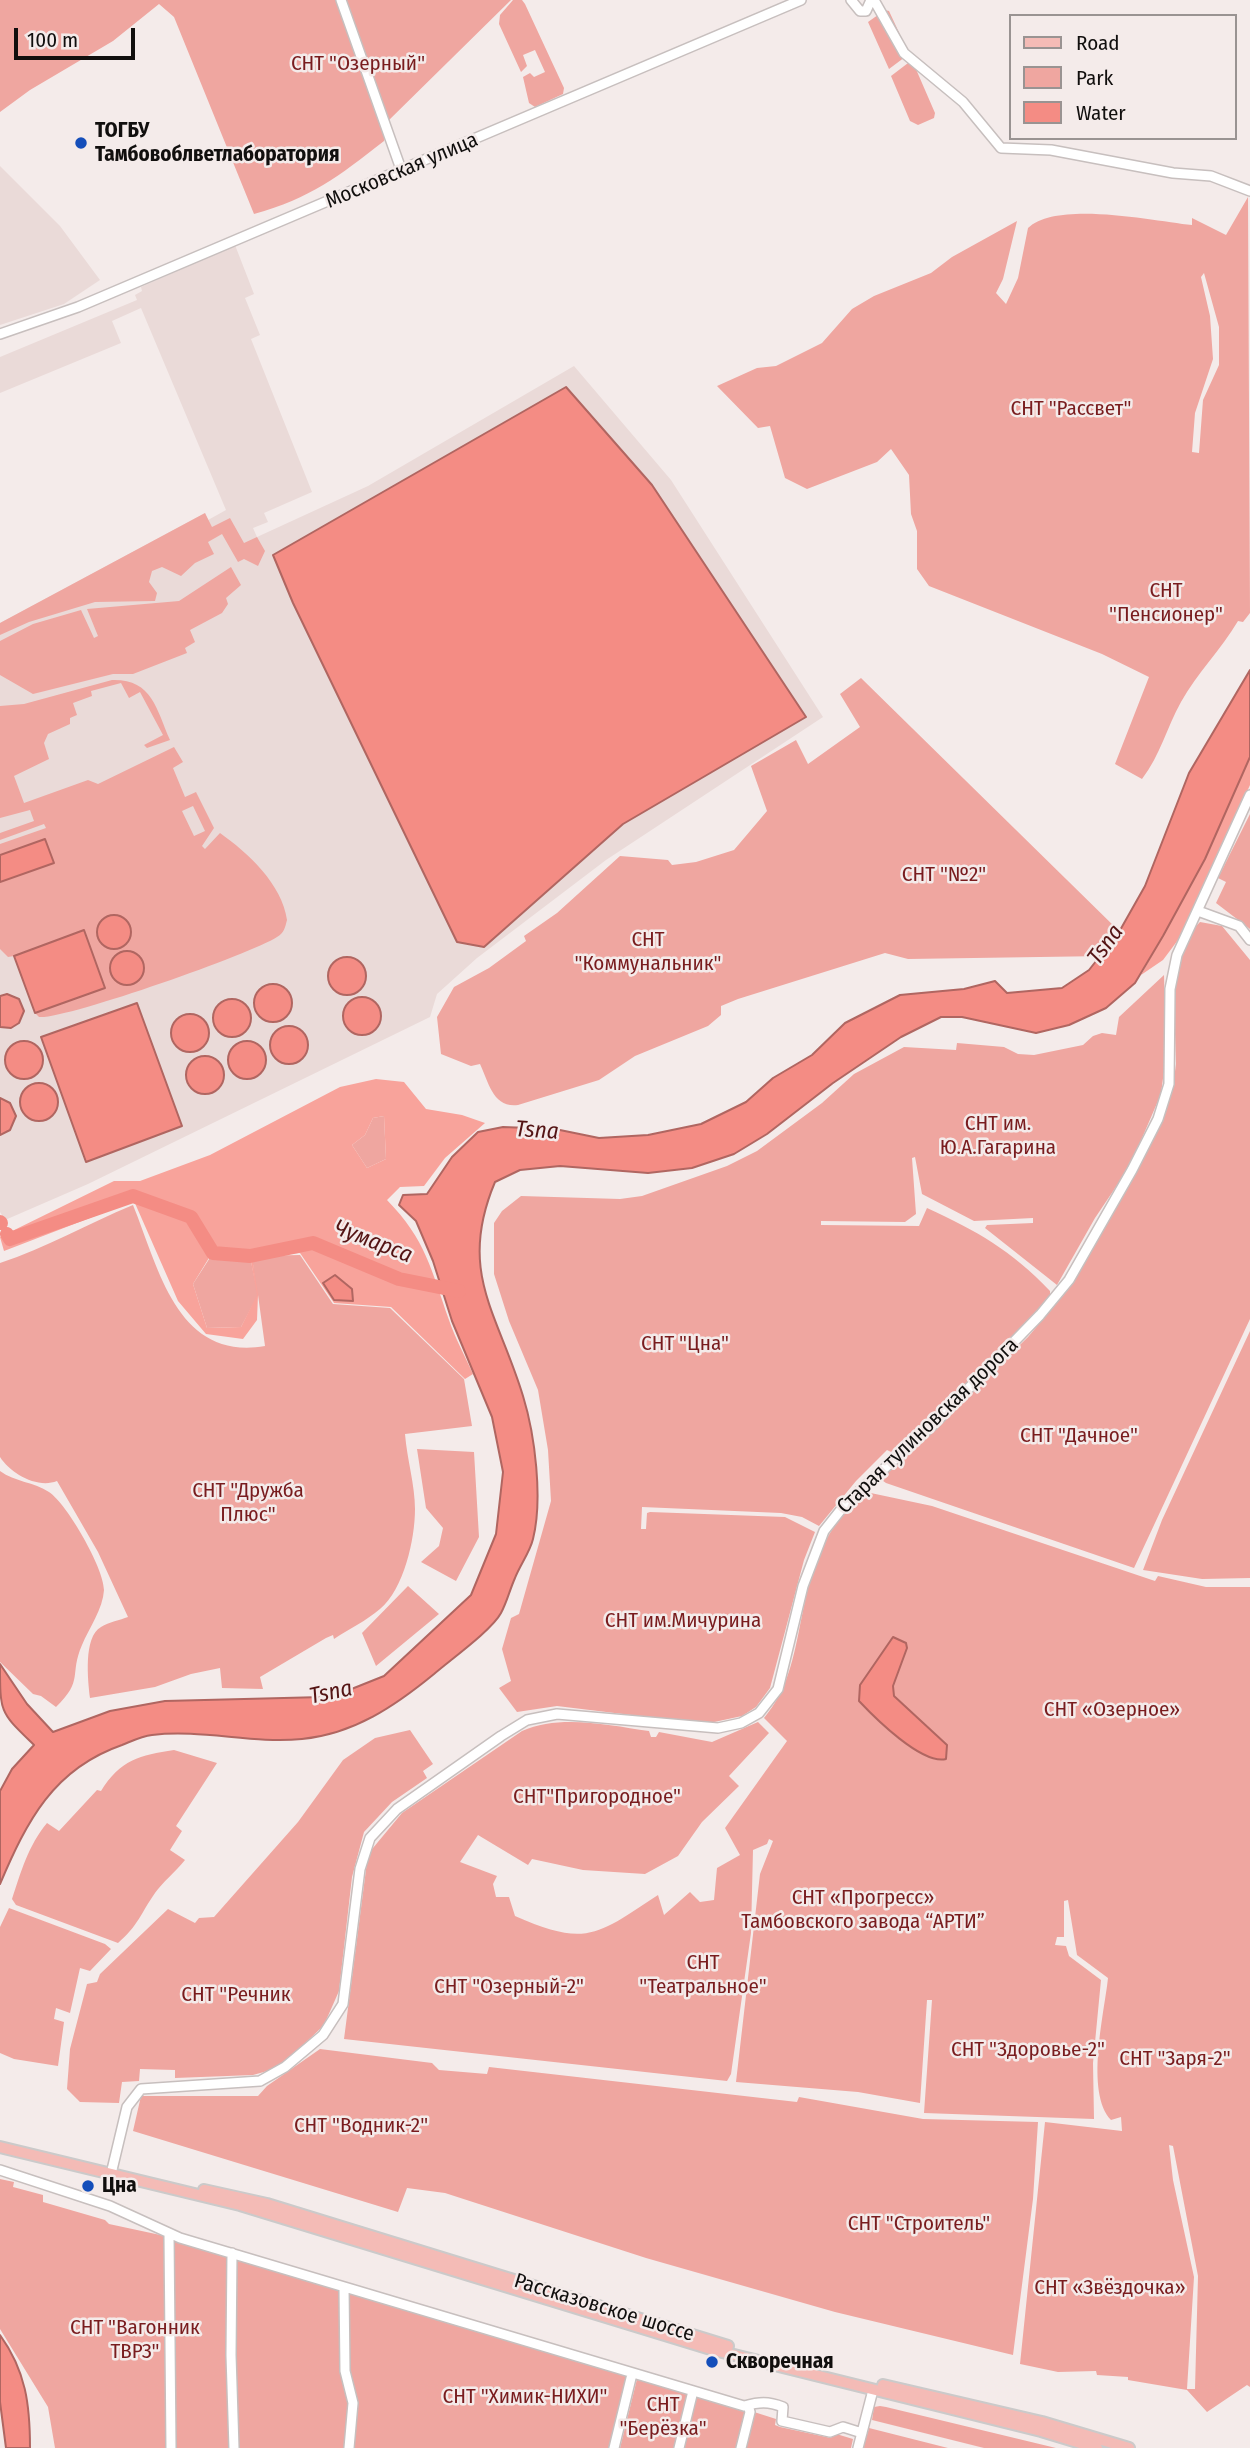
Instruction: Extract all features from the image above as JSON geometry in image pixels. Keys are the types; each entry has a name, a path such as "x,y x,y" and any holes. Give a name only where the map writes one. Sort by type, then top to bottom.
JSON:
{"main road":[{"name":"Рассказовское шоссе","path":"0,2147 240,2205 687,2342 1041,2431 1097,2448"},
{"name":"Рассказовское шоссе","path":"116,2175 267,2204 689,2335 1042,2422 1129,2448"}],"street":[{"path":"341,0 402,172"},
{"name":"Московская улица","path":"0,334 78,307 402,172 801,0"},
{"path":"850,0 860,11 866,11 872,0"},
{"path":"872,0 904,53 963,102 1001,148 1051,150 1173,173 1211,176 1250,191"},
{"name":"Старая тулиновская дорога","path":"116,2175 127,2107 141,2089 260,2081 285,2067 329,2029 345,1997 365,1848 378,1826 428,1785 538,1716 573,1714 718,1728 741,1723 765,1707 783,1675 803,1586 824,1531 847,1502 934,1424 1040,1315 1069,1280 1141,1154 1158,1119 1169,1084 1173,967 1250,795"},
{"path":"1198,911 1239,926 1250,940"},
{"path":"0,2170 110,2206 169,2234 632,2374 748,2405 762,2401 783,2407 782,2421 830,2432 838,2427 862,2433"},
{"path":"169,2234 171,2448"},
{"path":"232,2253 234,2448"},
{"path":"344,2287 345,2371 353,2403 349,2448"},
{"path":"614,2448 632,2374"},
{"path":"858,2448 873,2390"},
{"path":"679,2448 693,2391"},
{"path":"741,2448 750,2413 748,2405"}],"shaded area":[{"path":"0,166 60,226 100,280 64,304 0,325"},
{"path":"235,245 254,294 245,298 260,335 251,339 312,492 264,513 268,522 253,528 257,537 368,486 574,366 671,480 823,717 606,860 477,958 437,994 430,1017 88,1184 5,1220 0,1212 0,623 205,513 208,520 226,510 141,308 112,321 121,343 0,393 0,357 137,300 135,295 142,291 141,287"},
{"path":"1250,757 1250,785 1181,936 1163,960 1141,975 1205,859"},
{"path":"376,1079 404,1082 426,1109 462,1115 485,1123 445,1158 424,1186 400,1187 387,1200 411,1228 426,1256 451,1327 473,1374 465,1379 391,1307 334,1303 300,1253 252,1256 258,1295 257,1320 243,1339 206,1334 178,1301 134,1201 4,1251 0,1237 114,1181 140,1181 210,1155 340,1087","holes":["384,1116 386,1159 367,1168 352,1145 365,1135 373,1118","212,1253 250,1256 257,1295 241,1327 207,1328 193,1284"]}],"green space":[{"name":"СНТ \"Озерный\"","path":"0,0 511,0 386,123 384,141 323,185 292,201 254,214 174,17 159,4 113,41 30,90 0,112"},
{"path":"513,0 522,0 525,4 564,88 563,94 535,107 529,103 523,77 530,73 534,77 545,72 535,50 523,55 527,66 521,72 499,24 500,15"},
{"path":"885,10 889,11 909,54 889,69 868,22"},
{"path":"912,60 935,113 934,118 918,125 910,121 891,76"},
{"name":"СНТ \"Рассвет\"","path":"1248,197 1250,613 1243,622 1238,621 1187,691 1154,761 1142,779 1115,764 1149,677 1102,654 929,586 917,569 917,531 911,514 909,475 891,449 877,462 807,489 785,478 770,426 758,428 717,386 757,368 776,366 822,343 852,309 874,296 931,273 952,257 1017,221 1003,279 996,293 1006,304 1018,278 1028,228 1042,220 1061,215 1107,214 1192,225 1192,218 1226,235","holes":["1204,273 1219,327 1219,365 1203,400 1199,453 1192,452 1195,413 1213,359 1210,316 1201,277"]},
{"path":"205,513 212,527 230,518 244,543 257,537 265,551 258,566 244,559 238,562 222,534 208,542 214,554 195,563 181,576 162,567 152,571 149,582 157,593 155,601 95,602 29,622 0,635 0,623"},
{"path":"231,567 241,585 226,598 228,604 222,613 190,630 195,642 185,648 187,653 133,674 113,674 33,694 0,675 0,641 33,624 81,610 94,638 98,636 87,609 179,601"},
{"name":"СНТ \"Коммунальник\"","path":"861,678 1118,930 1105,956 908,959 885,953 721,1006 721,1015 708,1026 635,1056 599,1080 518,1105 503,1103 497,1098 480,1064 471,1066 441,1054 437,1017 454,987 489,968 526,941 524,936 557,913 620,856 668,860 672,865 696,862 734,850 767,811 751,766 796,740 808,764 860,727 840,694"},
{"path":"112,680 136,684 144,690 156,707 170,740 147,748 144,745 163,735 140,692 129,698 121,683 91,691 92,696 73,703 77,715 70,718 70,724 48,734 44,743 49,759 14,776 24,803 88,780 98,784 174,747 183,762 173,768 185,797 196,792 214,828 202,846 205,849 220,833 262,870 284,907 287,920 281,934 232,957 158,984 83,1008 39,1017 35,1013 105,987 84,930 14,956 8,957 0,949 0,882 54,863 45,839 0,855 0,844 46,828 44,824 0,840 0,833 34,821 30,810 0,818 0,706 24,704","holes":["193,806 205,831 194,836 182,811"]},
{"path":"1250,814 1250,929 1216,903 1226,882 1218,878"},
{"name":"СНТ \"Дачное\"","path":"1200,922 1222,926 1250,960 1250,1319 1134,1568 886,1483 879,1478 932,1432 1028,1337 1071,1286 1154,1136 1172,1093 1176,1064 1174,1004 1177,967 1189,933"},
{"path":"1164,975 1166,1055 1161,1094 1130,1166 1095,1218 1057,1285 985,1228 987,1225 1033,1223 1033,1218 974,1221 922,1194 915,1157 912,1158 916,1214 905,1222 821,1221 821,1225 919,1226 927,1208 978,1234 1021,1264 1050,1291 1050,1296 1014,1336 907,1443 904,1440 891,1452 887,1450 856,1481 819,1526 802,1517 781,1513 642,1507 641,1529 646,1529 647,1513 650,1512 785,1517 815,1532 804,1560 770,1688 756,1707 742,1716 705,1724 557,1706 517,1712 499,1688 511,1681 502,1649 511,1618 519,1614 551,1501 548,1450 538,1390 509,1321 494,1274 494,1223 502,1211 521,1196 620,1199 642,1196 727,1166 757,1151 822,1103 854,1074 904,1047 956,1050 957,1043 1004,1047 1018,1054 1034,1055 1083,1045 1093,1036 1102,1033 1116,1035 1119,1017"},
{"path":"384,1116 386,1159 367,1168 352,1145 365,1135 373,1118"},
{"name":"СНТ \"Дружба Плюс\"","path":"133,1205 163,1282 176,1305 191,1325 211,1339 235,1347 265,1346 258,1295 241,1327 207,1328 193,1284 213,1253 250,1256 255,1281 252,1256 300,1255 333,1304 390,1308 464,1379 472,1426 405,1434 415,1509 410,1549 396,1589 380,1609 363,1621 334,1639 333,1635 326,1638 260,1677 263,1689 222,1688 220,1668 191,1674 155,1687 90,1698 88,1660 91,1640 101,1627 128,1617 98,1552 57,1481 41,1483 25,1478 10,1469 0,1457 0,1263"},
{"path":"1250,1331 1250,1578 1202,1579 1143,1570 1162,1520"},
{"path":"417,1449 474,1452 479,1537 456,1581 421,1562 439,1546 443,1528 426,1508"},
{"path":"0,1471 43,1489 57,1499 83,1537 102,1580 104,1590 101,1604 78,1655 73,1683 65,1698 56,1707 41,1696 33,1694 0,1662"},
{"path":"866,1492 932,1506 1155,1581 1158,1576 1206,1587 1250,1587 1250,2387 1247,2385 1207,2412 1187,2390 1128,2380 1128,2377 1097,2375 1096,2371 1058,2372 1020,2364 1045,2122 1122,2131 1121,2117 1111,2120 1103,2107 1099,2091 1098,2052 1108,1978 1077,1955 1068,1900 1064,1901 1064,1937 1057,1937 1055,1945 1066,1946 1069,1956 1101,1980 1093,2063 1094,2119 924,2113 932,2000 927,2000 920,2103 858,2092 736,2082 760,1874 773,1841 769,1839 767,1844 753,1850 751,1933 731,2074 727,2081 344,2039 368,1854 402,1813 522,1731 552,1723 584,1722 649,1731 651,1737 656,1737 659,1732 712,1742 758,1722 769,1733 729,1776 739,1786 702,1822 678,1856 645,1874 583,1870 532,1859 528,1865 478,1835 460,1862 497,1876 493,1884 496,1897 509,1897 515,1916 559,1932 590,1933 604,1928 658,1895 664,1915 690,1892 700,1902 714,1900 717,1868 740,1855 725,1828 787,1741 764,1718 779,1696 789,1673 814,1569 824,1543 840,1519","holes":["1169,2145 1173,2146 1198,2276 1195,2389 1187,2389 1194,2277 1173,2180"]},
{"path":"408,1586 439,1614 376,1666 362,1633"},
{"name":"СНТ \"Речник","path":"410,1730 433,1764 423,1771 427,1778 392,1802 364,1832 352,1877 339,1991 324,2025 292,2056 271,2070 253,2075 175,2078 175,2070 140,2069 139,2081 122,2082 119,2103 80,2102 67,2089 70,2049 87,1984 97,1982 100,1974 168,1909 195,1923 199,1918 214,1917 298,1822 343,1760 375,1738"},
{"path":"174,1750 217,1763 176,1826 182,1831 170,1850 185,1860 158,1889 125,1937 118,1943 16,1905 12,1899 22,1869 47,1823 59,1831 123,1766 141,1757"},
{"path":"9,1908 105,1944 111,1949 90,1971 80,1968 70,2013 56,2008 54,2019 64,2022 58,2066 14,2059 0,2053 0,1927"},
{"name":"СНТ \"Строитель\"","path":"320,2049 432,2063 439,2070 487,2074 489,2067 797,2102 799,2097 923,2119 1038,2122 1033,2199 1013,2355 835,2312 646,2258 445,2193 407,2188 398,2212 133,2131 141,2096 258,2096 267,2086"},
{"name":"СНТ \"Вагонник ТВРЗ\"","path":"0,2179 14,2182 13,2187 43,2195 43,2202 105,2220 109,2224 165,2236 477,2331 479,2328 627,2375 610,2448 55,2448 48,2407 0,2329"},
{"name":"СНТ \"Берёзка\"","path":"637,2379 746,2410 737,2448 620,2448"},
{"path":"880,2406 1056,2448 984,2448 872,2420 874,2407"},
{"path":"751,2411 776,2419 775,2425 780,2427 831,2438 833,2433 853,2439 851,2448 743,2448"},
{"path":"869,2428 948,2448 863,2448"}],"water":[{"path":"566,387 652,485 806,717 623,824 484,947 457,942 293,603 273,555"},
{"name":"Tsna","path":"1250,670 1250,757 1205,859 1163,936 1135,983 1106,1008 1069,1025 1036,1033 962,1017 941,1017 901,1037 833,1083 767,1134 734,1154 692,1168 648,1173 560,1166 520,1170 495,1182 484,1214 480,1242 481,1267 485,1292 523,1396 534,1448 537,1486 536,1523 532,1544 496,1620 470,1645 404,1697 373,1717 339,1731 283,1740 190,1734 152,1735 98,1755 60,1783 45,1800 21,1839 0,1884 0,1791 12,1769 34,1745 4,1711 0,1664 27,1704 53,1732 110,1711 165,1701 323,1697 384,1676 471,1595 496,1534 503,1472 492,1417 452,1321 433,1261 416,1221 399,1205 403,1195 427,1194 452,1157 478,1132 503,1127 555,1129 599,1138 648,1135 701,1124 746,1102 773,1078 812,1055 845,1023 900,995 964,989 995,981 1007,993 1062,988 1089,970 1119,932 1145,886 1189,773"},
{"path":"45,839 54,863 0,882 0,855"},
{"path":"114,915 126,920 131,932 126,944 114,949 102,944 97,932 102,920"},
{"path":"84,930 105,988 35,1013 14,956"},
{"path":"127,951 139,956 144,968 139,980 127,985 115,980 110,968 115,956"},
{"path":"347,957 360,963 366,976 360,989 347,995 334,989 328,976 334,963"},
{"path":"273,984 286,990 292,1003 286,1016 273,1022 260,1016 254,1003 260,990"},
{"path":"7,994 19,999 24,1011 19,1023 11,1028 0,1027 0,996"},
{"path":"362,997 375,1003 381,1016 375,1029 362,1035 349,1029 343,1016 349,1003"},
{"path":"232,999 245,1005 251,1018 245,1031 232,1037 219,1031 213,1018 219,1005"},
{"path":"137,1003 182,1126 86,1162 41,1037"},
{"path":"190,1014 203,1020 209,1033 203,1046 190,1052 177,1046 171,1033 177,1020"},
{"path":"289,1026 302,1032 308,1045 302,1058 289,1064 276,1058 270,1045 276,1032"},
{"path":"24,1041 37,1047 43,1060 37,1073 24,1079 11,1073 5,1060 11,1047"},
{"path":"247,1041 260,1047 266,1060 260,1073 247,1079 234,1073 228,1060 234,1047"},
{"path":"205,1056 218,1062 224,1075 218,1088 205,1094 192,1088 186,1075 192,1062"},
{"path":"39,1083 52,1089 58,1102 52,1115 39,1121 26,1115 20,1102 26,1089"},
{"path":"0,1098 10,1103 16,1116 10,1130 0,1135"},
{"path":"335,1275 352,1289 353,1301 334,1300 323,1283"},
{"path":"893,1637 906,1643 907,1648 893,1686 894,1696 947,1745 946,1759 936,1759 912,1748 859,1701 860,1685"},
{"path":"0,2335 16,2362 25,2389 30,2448 6,2448 0,2402"}],"waterway":[{"name":"Чумарса","path":"7,1234 10,1239 133,1196 191,1217 213,1253 250,1256 313,1243 399,1279 459,1291"}],"place":[{"name":"ТОГБУ Тамбовоблветлаборатория","path":"81,143"},
{"name":"Цна","path":"88,2186"},
{"name":"Скворечная","path":"712,2362"}],"park label":[{"name":"СНТ \"Пенсионер\"","path":"1166,603"},
{"name":"СНТ \"№2\"","path":"944,875"},
{"name":"СНТ им. Ю.А.Гагарина","path":"998,1136"},
{"name":"СНТ \"Цна\"","path":"685,1344"},
{"name":"СНТ им.Мичурина","path":"683,1621"},
{"name":"СНТ «Озерное»","path":"1112,1710"},
{"name":"СНТ\"Пригородное\"","path":"597,1797"},
{"name":"СНТ «Прогресс» Тамбовского завода “АРТИ”","path":"863,1910"},
{"name":"СНТ \"Театральное\"","path":"703,1975"},
{"name":"СНТ \"Озерный-2\"","path":"509,1987"},
{"name":"СНТ \"Здоровье-2\"","path":"1028,2050"},
{"name":"СНТ \"Заря-2\"","path":"1175,2059"},
{"name":"СНТ \"Водник-2\"","path":"361,2126"},
{"name":"СНТ «Звёздочка»","path":"1110,2288"},
{"name":"СНТ \"Химик-НИХИ\"","path":"525,2397"}]}
